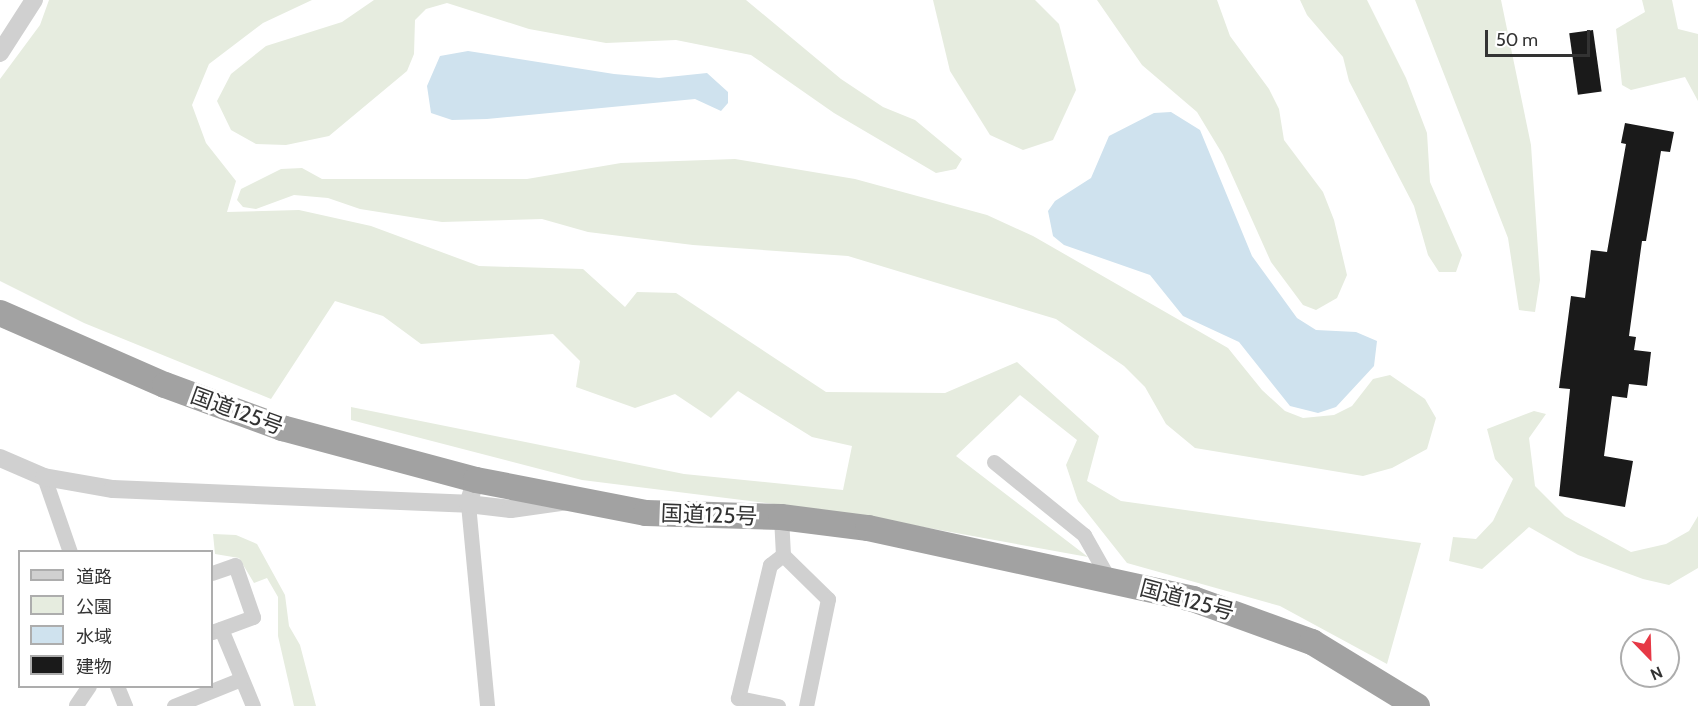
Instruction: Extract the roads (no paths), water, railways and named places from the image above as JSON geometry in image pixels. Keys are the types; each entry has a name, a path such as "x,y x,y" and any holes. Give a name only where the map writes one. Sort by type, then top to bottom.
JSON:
{"highway":[{"name":"国道125号","path":"0,313 155,381 282,428 476,480 568,500 646,513 781,517 868,528 1110,581 1266,622 1364,669 1417,706"}],"street":[{"path":"0,53 34,0"},
{"path":"0,458 44,477 114,489 468,504 511,509 568,500"},
{"path":"994,462 1084,536 1110,581"},
{"path":"44,477 69,550"},
{"path":"476,480 468,504 487,706"},
{"path":"781,517 783,555 828,599 806,706"},
{"path":"778,706 738,698 770,565 783,555"},
{"path":"213,573 234,565 253,617 216,630 253,706"},
{"path":"174,706 241,679"},
{"path":"76,705 88,688"},
{"path":"117,688 125,706"}],"water":[{"path":"468,51 614,74 659,78 707,73 728,92 728,103 721,111 695,99 487,119 452,120 431,113 427,86 440,56"},
{"path":"1171,112 1200,130 1252,256 1297,318 1316,330 1356,332 1377,341 1374,366 1336,407 1318,413 1290,406 1239,342 1183,316 1150,275 1064,245 1053,236 1048,211 1055,201 1091,178 1109,136 1154,113"}]}
